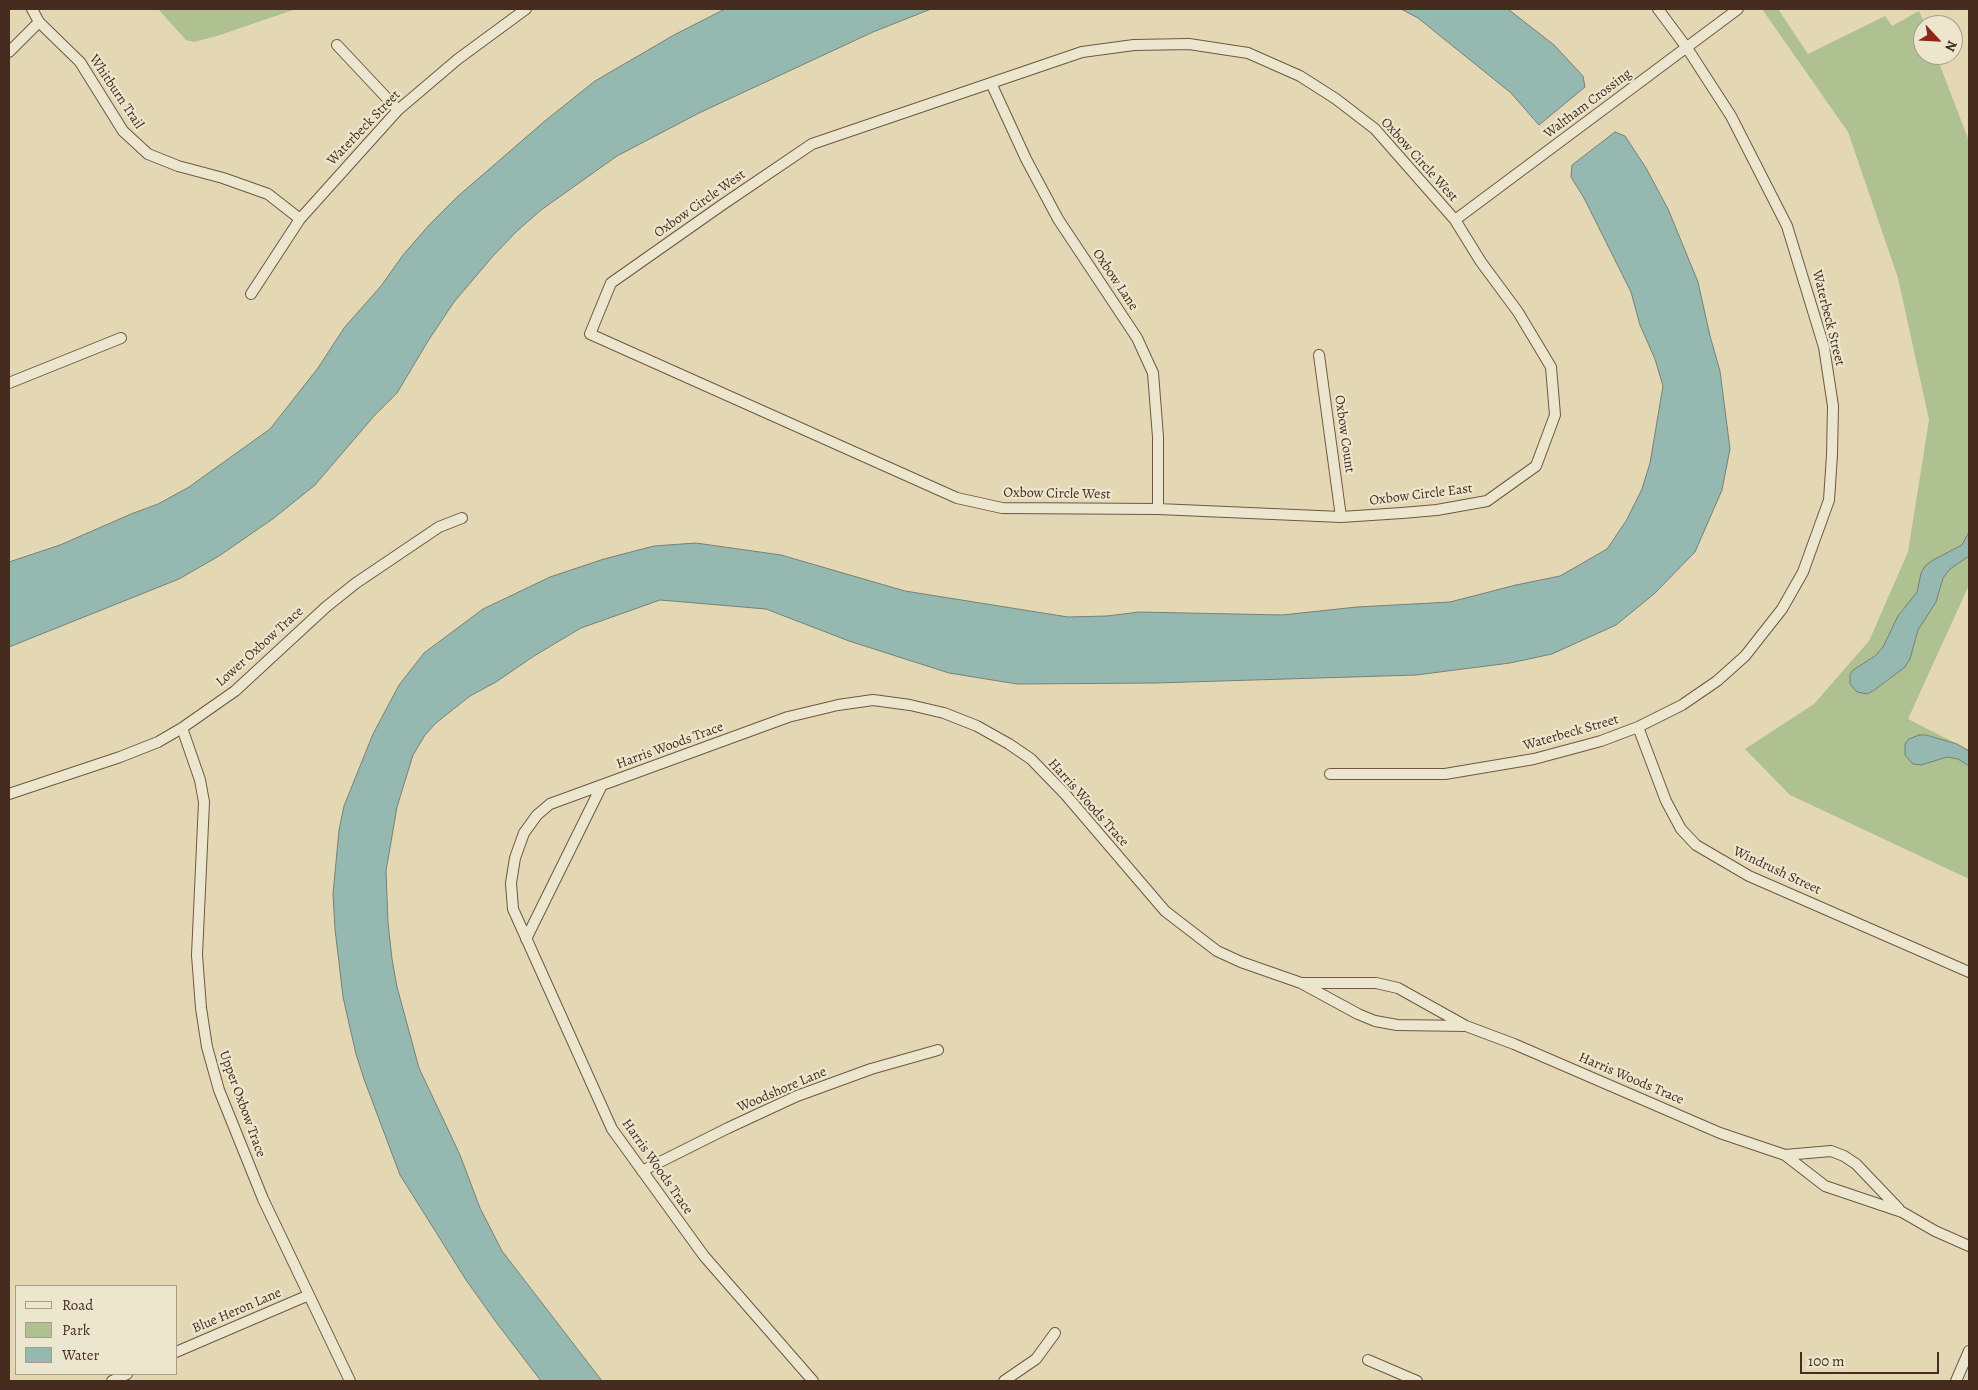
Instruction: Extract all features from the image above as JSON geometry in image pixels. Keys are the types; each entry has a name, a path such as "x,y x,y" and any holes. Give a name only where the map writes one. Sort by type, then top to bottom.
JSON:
{"street":[{"name":"Whitburn Trail","path":"32,9 39,22 80,62 123,131 148,154 178,166 223,178 268,194 300,219"},
{"name":"Waterbeck Street","path":"251,294 300,219 398,110 458,59 526,9"},
{"name":"Waterbeck Street","path":"1330,774 1445,774 1534,759 1601,741 1638,727 1682,705 1717,681 1744,656 1782,609 1803,572 1829,500 1833,406 1824,347 1787,226 1731,116 1687,48 1658,9"},
{"name":"Waltham Crossing","path":"1455,220 1738,9"},
{"path":"9,52 39,22"},
{"name":"Oxbow Circle West","path":"1231,512 1158,509 1002,508 957,498 590,334 611,283 722,204 812,144 1082,52 1134,45 1189,44 1248,53 1300,76 1336,99 1375,129 1455,220"},
{"path":"337,45 398,110"},
{"name":"Oxbow Lane","path":"991,83 1026,159 1058,219 1137,338 1153,373 1158,437 1158,509"},
{"name":"Oxbow Circle East","path":"1231,512 1341,517 1437,510 1487,501 1536,466 1555,416 1551,367 1518,312 1481,262 1455,220"},
{"path":"9,383 121,338"},
{"name":"Oxbow Count","path":"1319,355 1341,517"},
{"name":"Lower Oxbow Trace","path":"9,794 120,757 158,742 182,728 235,691 326,607 356,583 439,526 462,518"},
{"name":"Harris Woods Trace","path":"813,1381 704,1256 612,1129 513,909 511,883 514,858 524,832 537,815 550,804 788,717 838,705 872,700 910,705 944,713 977,726 1031,759 1065,794 1166,911 1217,951 1301,984 1375,1021 1397,1024 1466,1026"},
{"name":"Windrush Street","path":"1638,727 1666,801 1681,829 1696,845 1749,876 1969,972"},
{"name":"Upper Oxbow Trace","path":"182,728 200,780 204,802 198,955 200,1008 206,1047 219,1090 263,1199 350,1381"},
{"path":"526,939 602,785"},
{"name":"Harris Woods Trace","path":"1301,984 1376,983 1398,988 1466,1026 1514,1044 1720,1133 1786,1155 1825,1186 1902,1212 1935,1231 1969,1246"},
{"name":"Woodshore Lane","path":"642,1171 797,1096 871,1068 938,1050"},
{"name":"Harris Woods Trace","path":"1786,1155 1831,1151 1844,1156 1856,1164 1902,1212"},
{"name":"Blue Heron Lane","path":"178,1351 309,1295"},
{"path":"1004,1381 1036,1359 1055,1332"},
{"path":"1956,1381 1969,1351"},
{"path":"1368,1360 1416,1381"},
{"path":"112,1381 125,1375"}],"green space":[{"path":"158,9 296,9 194,42 186,40"},
{"path":"1762,9 1778,9 1808,54 1885,16 1892,26 1919,11 1921,15 1913,15 1913,65 1940,65 1969,141 1969,585 1908,719 1969,750 1969,879 1790,795 1745,749 1814,704 1869,641 1908,552 1929,420 1898,278 1848,132"}],"water":[{"path":"725,9 931,9 873,32 699,113 617,156 541,210 493,256 454,302 397,393 374,416 315,485 274,518 219,556 179,579 9,647 9,562 60,545 158,504 189,487 270,429 318,368 344,328 381,286 403,255 457,197 546,120 595,81 674,35"},
{"path":"1401,9 1508,9 1554,45 1583,76 1585,87 1539,125 1511,93 1418,18"},
{"path":"1615,132 1625,136 1646,168 1668,209 1698,282 1720,371 1730,449 1722,490 1695,552 1654,594 1616,625 1552,654 1510,663 1416,675 1156,683 1017,684 949,673 849,641 766,609 660,600 581,628 534,656 496,682 470,696 436,723 425,735 413,755 397,807 386,871 388,923 397,987 419,1068 460,1155 480,1208 502,1251 602,1381 541,1381 466,1280 400,1175 364,1079 356,1054 343,997 333,894 339,830 344,806 373,734 399,685 424,653 483,609 550,577 604,559 654,546 696,543 781,555 905,591 1068,617 1107,616 1139,612 1282,615 1357,607 1450,602 1560,576 1607,549 1626,521 1642,489 1650,463 1663,386 1655,359 1640,325 1631,292 1584,198 1571,177 1572,165"},
{"path":"1969,532 1969,556 1950,569 1943,578 1936,602 1918,630 1910,659 1905,667 1873,691 1867,694 1857,692 1850,684 1850,674 1875,656 1883,647 1898,616 1917,592 1921,573 1925,566 1962,545"},
{"path":"1919,735 1926,735 1957,744 1969,751 1969,766 1958,759 1947,757 1921,765 1913,764 1905,755 1905,744 1909,739"}]}
